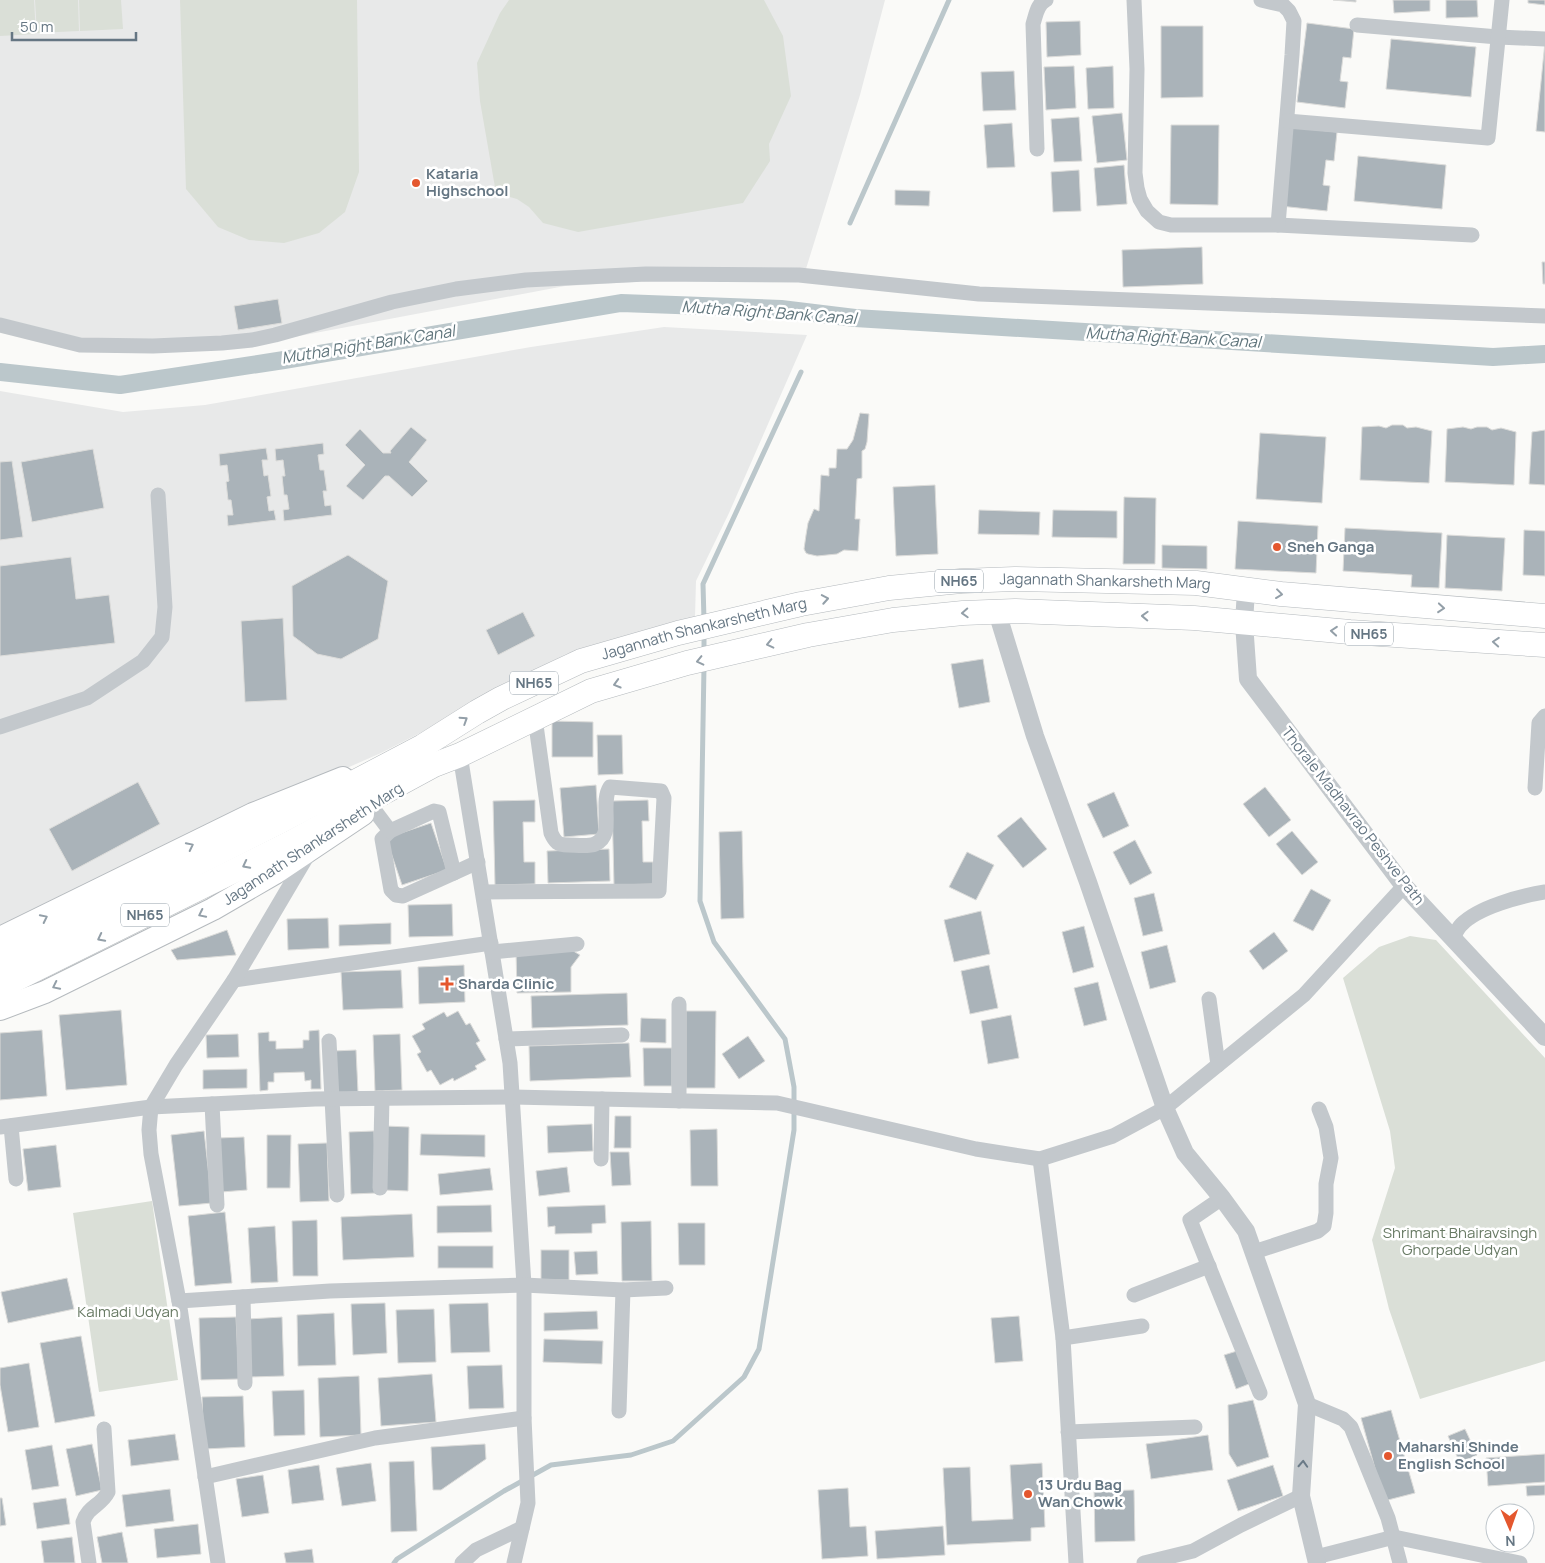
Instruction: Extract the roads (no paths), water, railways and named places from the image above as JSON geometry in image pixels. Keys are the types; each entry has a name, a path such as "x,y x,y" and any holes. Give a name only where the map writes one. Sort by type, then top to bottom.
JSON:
{"highway":[{"name":"Jagannath Shankarsheth Marg","path":"301,845 428,756 485,707 573,664 654,640 801,604 889,588 961,581 1015,579 1196,583 1281,594 1545,616"},
{"name":"Jagannath Shankarsheth Marg","path":"0,962 279,822 428,756 460,755 591,691 664,670 808,635 893,620 963,613 997,612 1194,618 1350,632 1545,645"},
{"name":"NH65","path":"0,987 301,845"}],"main road":[{"name":"Jagannath Shankarsheth Marg","path":"0,1009 50,990 213,909 275,873 301,845 372,807 428,756"},
{"name":"Jagannath Shankarsheth Marg","path":"0,938 253,814 428,756"}],"street":[{"path":"1037,149 1033,24 1038,8 1042,1 1046,0"},
{"path":"1134,0 1137,68 1135,173 1140,199 1159,222 1171,225 1278,225 1472,235"},
{"path":"1262,0 1283,5 1289,11 1294,21 1278,225"},
{"path":"1287,121 1488,138 1502,0"},
{"path":"1357,26 1545,39"},
{"path":"0,325 80,345 153,346 222,343 252,340 275,335 392,302 456,289 526,280 646,274 799,275 979,294 1545,316"},
{"path":"0,727 87,698 143,660 162,637 165,607 158,495"},
{"name":"Thorale Madhavrao Peshve Path","path":"1246,590 1244,623 1248,679 1404,886 1545,1036"},
{"path":"997,612 1035,736 1166,1108 1185,1153 1246,1230 1307,1404 1301,1496 1316,1560 1394,1536 1520,1563"},
{"path":"1535,788 1539,723 1545,716"},
{"path":"483,892 659,891 664,798 661,791 610,787 606,793 606,833 601,840 594,844 560,845 555,841 551,833 535,718"},
{"path":"460,755 492,947 513,1098 524,1285 524,1418 528,1503 514,1563"},
{"path":"372,807 390,831"},
{"path":"454,873 438,812 434,811 390,831 382,839 391,890 396,895 403,896 454,873 478,862"},
{"path":"218,1563 180,1301 151,1154 149,1130 151,1107 176,1064 234,980 301,845"},
{"path":"16,1179 5,1127 151,1107 332,1098 602,1099 777,1103 976,1149 1040,1159 1113,1136 1166,1108 1304,995 1404,886"},
{"path":"1453,938 1461,925 1476,914 1505,902 1545,892"},
{"path":"234,980 492,947 576,944"},
{"path":"1209,999 1218,1065"},
{"path":"678,1004 679,1101"},
{"path":"506,1039 622,1035"},
{"path":"329,1041 337,1195"},
{"path":"380,1188 382,1098"},
{"path":"601,1159 602,1099"},
{"path":"212,1104 217,1205"},
{"path":"1254,1252 1318,1231 1324,1226 1326,1184 1331,1158 1326,1127 1319,1109"},
{"path":"1040,1159 1063,1338 1076,1563"},
{"path":"1222,1198 1190,1220 1260,1393"},
{"path":"1134,1295 1209,1266"},
{"path":"180,1301 330,1291 524,1285 623,1290 666,1288"},
{"path":"619,1411 623,1290"},
{"path":"243,1297 245,1383"},
{"path":"1063,1338 1142,1326"},
{"path":"1307,1404 1343,1419 1351,1427 1388,1518 1400,1563"},
{"path":"205,1477 375,1438 524,1418"},
{"path":"1068,1432 1195,1427"},
{"path":"89,1563 83,1522 85,1515 90,1509 104,1501 108,1492 104,1429"},
{"path":"1144,1563 1194,1552 1241,1525 1301,1496"},
{"path":"462,1563 476,1550 522,1528"}],"waterway":[{"path":"850,223 949,0"},
{"name":"Mutha Right Bank Canal","path":"0,372 120,385 284,360 621,303 781,309 855,318 1493,357 1545,354"},
{"path":"704,620 703,584 801,372"},
{"path":"704,633 704,652"},
{"path":"394,1563 397,1559 504,1491 551,1465 631,1455 673,1441 744,1377 759,1349 794,1130 794,1087 785,1039 714,942 700,901 704,666"}],"place":[{"name":"Kataria Highschool","path":"416,183"},
{"name":"Sneh Ganga","path":"1277,547"},
{"name":"Sharda Clinic","path":"447,984"},
{"name":"Maharshi Shinde English School","path":"1388,1456"},
{"name":"13 Urdu Bag Wan Chowk","path":"1028,1494"}],"park label":[{"name":"Shrimant Bhairavsingh Ghorpade Udyan","path":"1460,1242"},
{"name":"Kalmadi Udyan","path":"128,1312"}]}
